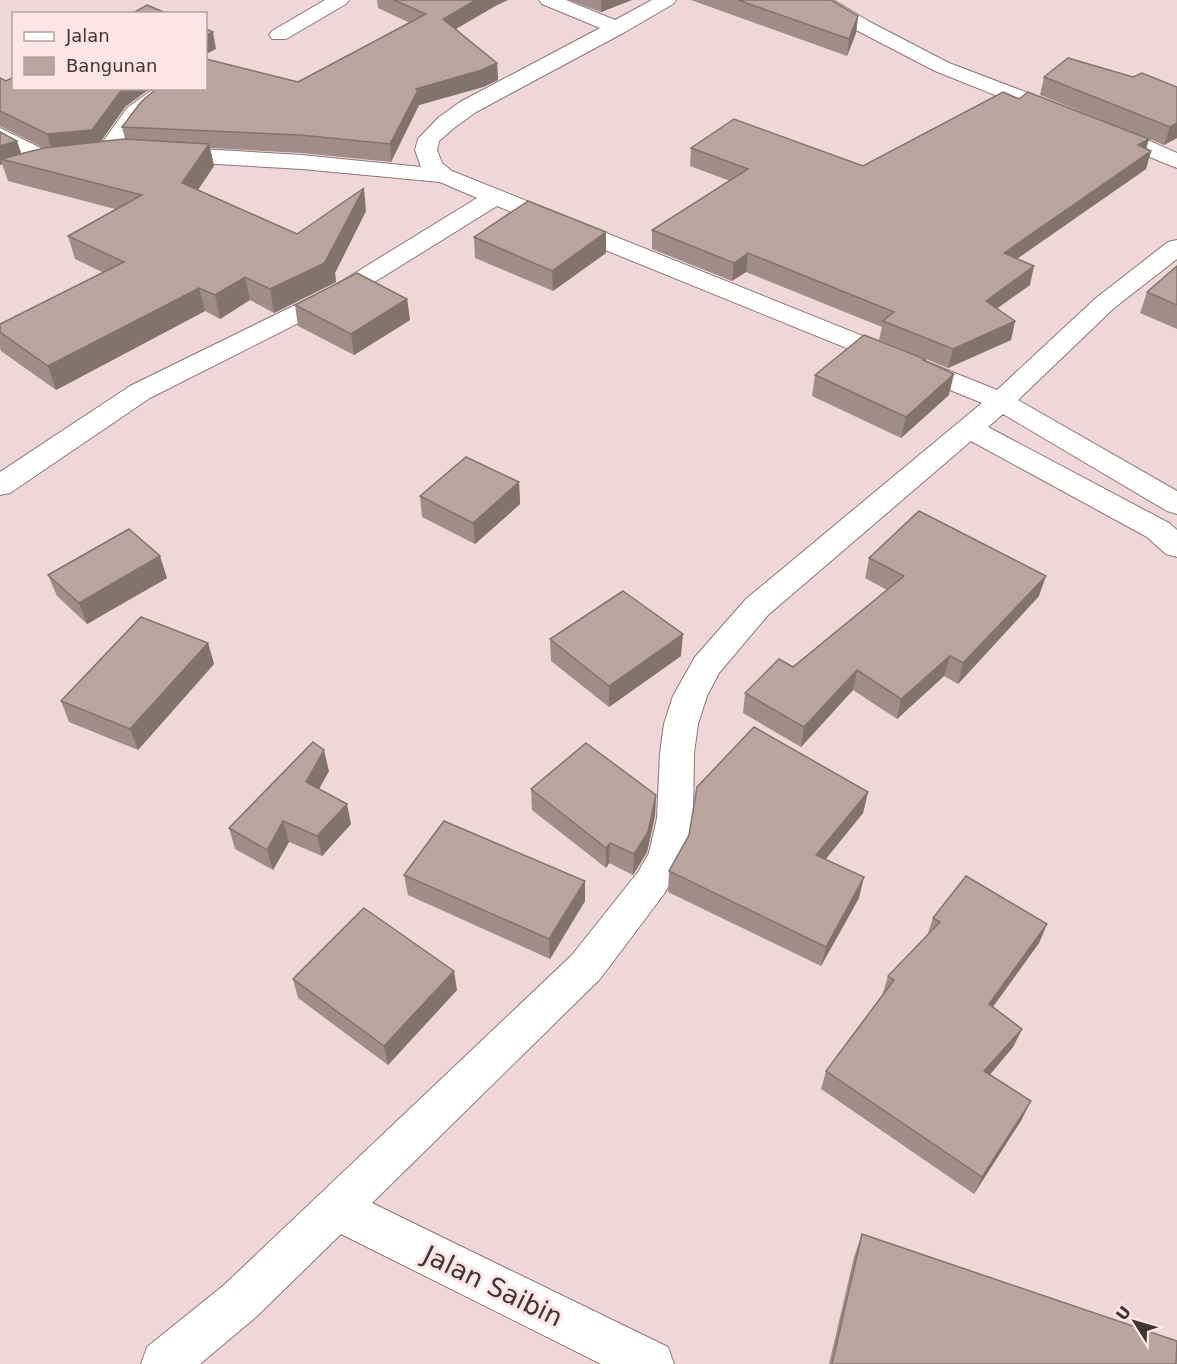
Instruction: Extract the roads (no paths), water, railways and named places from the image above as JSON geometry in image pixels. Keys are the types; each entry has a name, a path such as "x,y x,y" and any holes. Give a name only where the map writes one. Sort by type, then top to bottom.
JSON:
{"street":[{"path":"279,35 339,0"},
{"path":"549,0 618,28"},
{"path":"444,176 432,165 426,150 429,139 446,123 468,107 618,28 666,0"},
{"path":"820,0 863,26 942,67 1177,161"},
{"path":"77,157 166,90"},
{"path":"0,135 77,157"},
{"path":"18,169 77,157 136,152 302,162 444,176 1001,401 1177,504"},
{"path":"0,486 140,392 343,291 496,196"},
{"path":"164,1364 240,1300 586,967 651,884 667,855 675,818 676,753 681,724 690,696 707,665 757,607 1001,401 1105,303 1177,247"},
{"path":"969,428 1158,530 1177,548"},
{"name":"Jalan Saibin","path":"336,1208 651,1364"}]}
